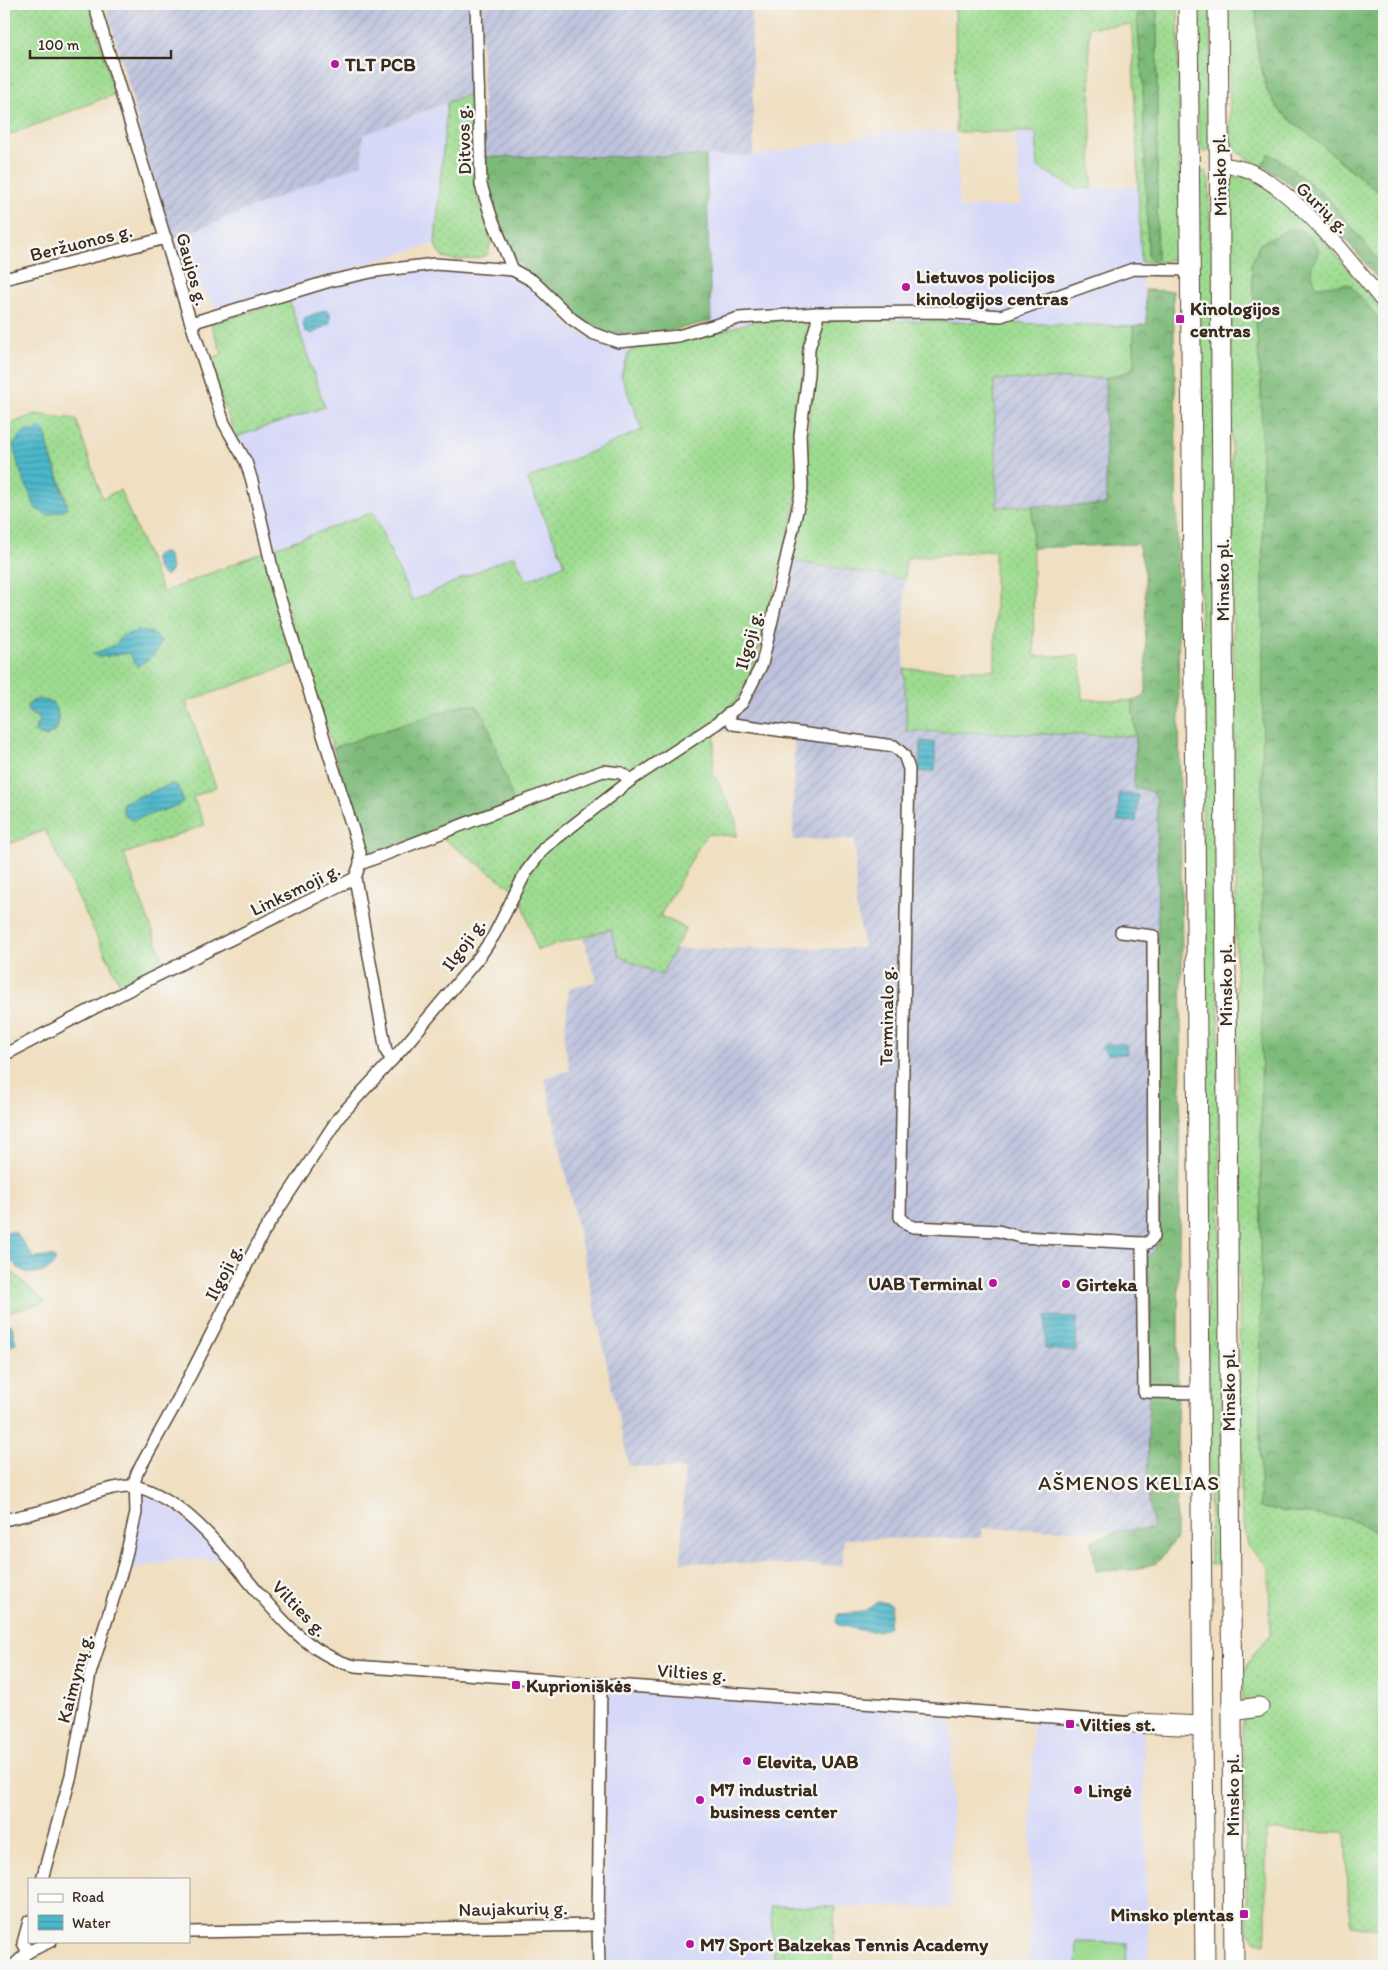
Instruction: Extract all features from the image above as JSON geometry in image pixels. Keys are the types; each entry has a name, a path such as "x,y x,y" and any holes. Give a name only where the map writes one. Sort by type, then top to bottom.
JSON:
{"highway":[{"name":"Minsko pl.","path":"1188,4 1205,1966"},
{"name":"Minsko pl.","path":"1218,4 1234,1966"},
{"path":"1189,136 1199,155 1204,160 1219,164"},
{"path":"1201,1572 1212,1578 1221,1598 1223,1649 1231,1684"},
{"path":"1232,1711 1260,1707"},
{"path":"1135,1723 1202,1726"}],"street":[{"name":"Gaujos g.","path":"94,4 191,323 224,422 246,462 252,481 277,589 360,852 360,864"},
{"name":"Ditvos g.","path":"476,4 481,185 491,216 513,270"},
{"name":"Gurių g.","path":"1219,164 1250,171 1274,186 1329,236 1384,303"},
{"name":"Beržuonos g.","path":"4,279 166,238"},
{"path":"191,323 330,281 376,271 435,264 513,270 533,281 572,320 592,333 618,342 678,336 740,318 816,313 939,312 1001,316 1133,270 1191,270"},
{"name":"Ilgoji g.","path":"135,1486 135,1480 142,1463 175,1405 263,1233 339,1117 392,1060 480,956 494,935 526,872 544,848 631,780 726,716 742,703 762,664 802,489 800,435 808,375 809,348 817,323 816,313"},
{"name":"Terminalo g.","path":"726,716 733,724 894,746 904,755 909,769 900,1207 902,1220 914,1228 998,1231 1020,1237 1142,1242"},
{"name":"Linksmoji g.","path":"4,1055 144,982 356,878 360,864 603,771 621,773 631,780"},
{"path":"356,878 386,1051 392,1060"},
{"path":"1121,932 1153,936 1154,1236 1148,1243 1142,1242 1144,1392 1200,1393"},
{"path":"4,1520 49,1509 119,1486 135,1486"},
{"name":"Vilties g.","path":"135,1486 160,1495 192,1517 289,1626 313,1647 334,1660 355,1666 943,1707 1135,1723"},
{"name":"Kaimynų g.","path":"42,1878 71,1777 90,1674 124,1564 136,1513 135,1486"},
{"path":"599,1966 601,1684"},
{"path":"28,1924 24,1943 28,1952"},
{"name":"Naujakurių g.","path":"190,1932 598,1925"},
{"path":"13,1966 28,1952 50,1942"}],"shaded area":[{"path":"105,4 472,4 474,92 363,135 362,164 173,239 144,149 131,93"},
{"path":"481,4 751,4 754,156 484,157"},
{"path":"447,103 435,243 217,308 181,263 173,239 362,164 363,135"},
{"path":"893,131 956,132 959,208 1020,205 1016,132 1036,132 1076,189 1139,186 1141,262 1147,324 1133,326 810,318 738,324 711,334 706,156 754,156"},
{"path":"427,268 507,273 526,281 570,326 581,333 630,350 621,375 642,430 527,479 565,564 527,581 514,555 412,601 272,549 263,502 252,469 236,437 325,407 289,300 326,286 378,274"},
{"path":"1105,378 1106,505 997,507 994,380"},
{"path":"792,561 905,579 904,669 907,731 1136,736 1134,787 1148,789 1154,793 1157,799 1160,1238 1154,1251 1147,1257 1151,1308 1147,1484 1154,1530 982,1528 981,1538 844,1539 842,1566 681,1562 684,1469 629,1466 545,1078 570,1070 564,1041 569,989 597,981 583,938 611,929 660,974 674,949 864,948 856,905 855,839 793,840 794,739 715,730 751,698 758,685"},
{"path":"139,1494 156,1499 193,1524 226,1561 196,1559 167,1561 129,1569"},
{"path":"606,1690 952,1713 951,1908 771,1906 775,1966 605,1966"},
{"path":"1033,1718 1061,1724 1090,1726 1111,1724 1143,1727 1149,1966 1029,1966"}],"green space":[{"path":"4,4 89,4 115,94 4,137"},
{"path":"955,4 1140,4 1137,17 1143,87 1148,256 1157,259 1157,4 1178,4 1180,249 1172,258 1163,262 1141,262 1132,25 1089,27 1092,188 1076,189 1038,167 1036,132 956,132"},
{"path":"1140,4 1157,4 1157,259 1152,260 1148,256 1143,87 1137,17"},
{"path":"1194,4 1211,4 1211,150 1204,153 1200,144 1195,76"},
{"path":"1228,4 1256,4 1257,47 1267,91 1280,111 1384,197 1384,267 1329,200 1263,163 1265,168 1233,148 1230,139"},
{"path":"1256,4 1384,4 1384,197 1280,111 1267,91 1257,47"},
{"path":"474,92 475,185 491,241 488,254 484,256 473,259 448,259 441,256 435,243 447,103"},
{"path":"1269,154 1284,162 1329,200 1384,267 1384,287 1327,218 1301,193 1265,167 1263,164"},
{"path":"706,156 711,321 645,334 605,332 587,324 537,282 520,264 508,247 497,223 487,183 484,157"},
{"path":"1202,171 1206,172 1209,180 1210,229 1214,252 1222,1560 1220,1564 1210,1565 1196,175"},
{"path":"1240,176 1256,182 1296,213 1338,257 1384,313 1384,324 1349,284 1316,287 1311,269 1320,250 1287,230 1260,244 1251,264 1261,385 1263,566 1260,1508 1350,1519 1384,1536 1384,1930 1350,1925 1345,1832 1266,1831 1266,1943 1256,1941 1247,1930 1242,1681 1249,1660 1270,1634 1269,1567 1248,1546 1241,1510 1229,189 1230,181"},
{"path":"1299,228 1315,242 1318,249 1311,269 1316,287 1349,284 1384,324 1384,1536 1350,1519 1260,1508 1263,566 1261,385 1251,264 1260,244 1287,230"},
{"path":"1145,290 1173,291 1182,961 1176,1539 1157,1563 1133,1570 1096,1571 1091,1541 1118,1531 1153,1529 1147,1484 1151,1308 1147,1257 1154,1251 1160,1238 1157,799 1150,791 1134,788 1136,736 1132,701 1142,698 1146,691 1145,573 1138,544 1032,548 1032,506 1106,505 1105,378 1131,371 1135,362 1133,326 1147,324"},
{"path":"289,300 325,407 236,437 207,360 222,354 211,324"},
{"path":"810,318 805,351 798,484 794,512 754,669 744,690 715,730 713,773 732,809 736,821 737,836 706,834 660,916 686,928 661,975 619,956 611,929 537,950 520,894 434,832 465,704 333,748 281,590 272,549 373,512 412,601 514,555 527,581 565,564 527,479 642,430 621,375 630,350 711,334 758,320"},
{"path":"836,319 1133,326 1135,362 1131,371 1105,378 994,380 997,507 1032,506 1034,656 1080,656 1082,699 1132,701 1136,736 907,731 904,669 995,670 995,550 906,558 905,579 792,561 807,476 811,374 818,335 826,323"},
{"path":"35,414 76,419 102,498 120,490 163,592 263,552 297,663 186,702 216,787 193,797 205,825 124,854 165,965 121,986 45,830 4,846 4,427","holes":["25,431 46,433 49,451 66,497 36,509 19,468","161,640 152,656 137,666 130,653 99,657 93,654 116,645","33,700 57,709 59,724 54,733 35,727 40,719 30,714 27,707","172,784 178,786 183,800 179,805 134,820 122,804"]},
{"path":"465,704 477,706 485,717 514,803 366,856 333,748"},
{"path":"4,1264 45,1302 4,1314"},
{"path":"770,1906 835,1907 832,1966 775,1966"},
{"path":"1077,1942 1127,1943 1126,1966 1076,1966"}],"water":[{"path":"325,310 330,312 330,323 312,334 305,331 304,318"},
{"path":"40,427 46,433 49,451 68,506 64,510 48,515 36,509 19,468 13,445 25,431 34,431"},
{"path":"163,552 168,555 172,570 166,576 159,571 155,562 155,556"},
{"path":"138,630 152,633 161,640 152,656 137,666 129,653 99,657 92,654 115,645 122,636"},
{"path":"38,699 52,702 58,714 57,729 46,737 34,732 40,719 27,710 27,705"},
{"path":"921,741 935,743 935,771 919,772"},
{"path":"172,784 178,786 183,800 179,805 134,820 127,818 122,807 124,802"},
{"path":"1119,793 1138,795 1136,822 1118,821"},
{"path":"1106,1044 1126,1044 1127,1054 1107,1054 1102,1047"},
{"path":"10,1231 16,1233 34,1258 52,1256 56,1259 52,1267 44,1272 30,1273 23,1271 14,1264 4,1255 4,1233"},
{"path":"1046,1316 1077,1317 1076,1351 1045,1349"},
{"path":"12,1325 16,1344 4,1349 4,1326"},
{"path":"879,1601 891,1604 889,1626 884,1629 865,1631 838,1625 836,1622 838,1614 863,1612"}],"place":[{"name":"TLT PCB","path":"335,64"},
{"name":"Lietuvos policijos kinologijos centras","path":"906,287"},
{"name":"Kinologijos centras","path":"1180,319"},
{"name":"UAB Terminal","path":"993,1283"},
{"name":"Girteka","path":"1066,1284"},
{"name":"Kuprioniškės","path":"516,1685"},
{"name":"Vilties st.","path":"1070,1724"},
{"name":"Elevita, UAB","path":"747,1761"},
{"name":"Lingė","path":"1078,1790"},
{"name":"M7 industrial business center","path":"700,1800"},
{"name":"Minsko plentas","path":"1244,1914"},
{"name":"M7 Sport Balzekas Tennis Academy","path":"690,1944"}],"district":[{"name":"AŠMENOS KELIAS","path":"1129,1483"}]}
